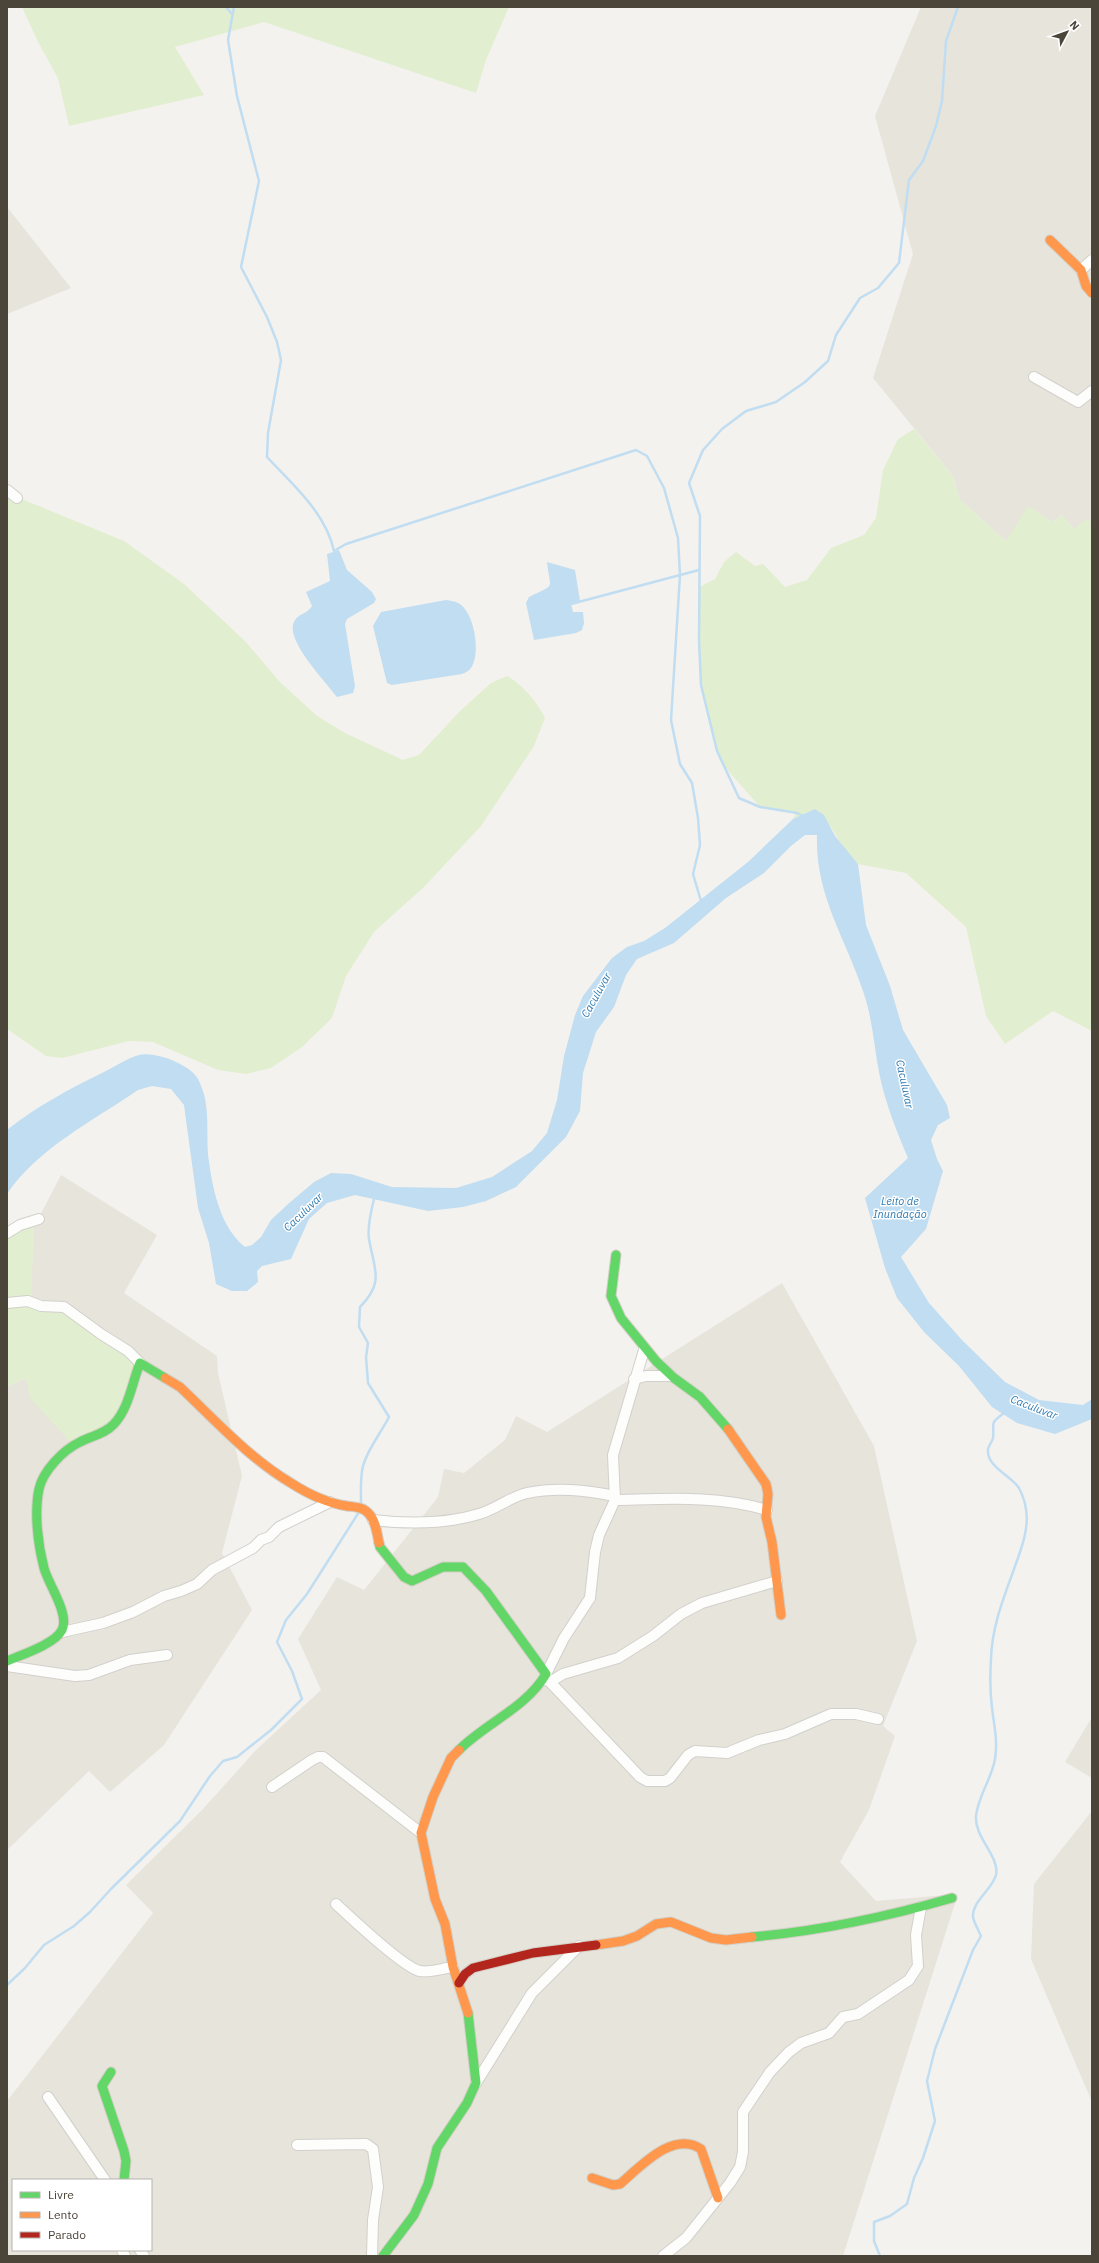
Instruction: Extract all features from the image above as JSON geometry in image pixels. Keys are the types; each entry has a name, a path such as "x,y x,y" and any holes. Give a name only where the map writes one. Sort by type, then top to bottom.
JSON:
{"street":[{"path":"1050,240 1081,270 1086,286 1092,293"},
{"path":"1081,270 1092,260"},
{"path":"1034,377 1078,402 1092,391"},
{"path":"7,490 17,498"},
{"path":"7,1233 20,1225 39,1219"},
{"path":"616,1255 612,1300 615,1310 644,1350 671,1376 700,1397 729,1431 766,1484 768,1494 766,1517 777,1581 781,1616"},
{"path":"7,1303 28,1301 41,1306 64,1307 101,1334 128,1351 140,1363 180,1387 258,1460 290,1483 314,1496 330,1502 361,1508 368,1513 372,1520 380,1547 404,1577 412,1581 443,1567 463,1566 500,1609 524,1648 547,1678 640,1777 656,1782 665,1782 670,1778 688,1755 695,1751 727,1753 759,1740 785,1734 831,1714 856,1714 878,1719"},
{"path":"476,2083 470,2018 453,1967 444,1924 435,1899 420,1833 433,1797 451,1758 516,1707 547,1678 564,1638 587,1605 590,1598 595,1552 599,1535 615,1498 613,1454 634,1379 644,1350"},
{"path":"62,1632 64,1624 56,1595 46,1574 41,1550 38,1490 43,1478 67,1451 78,1443 102,1433 115,1423 124,1408 140,1363"},
{"path":"634,1379 646,1376 671,1376"},
{"path":"372,1520 399,1523 450,1519 480,1514 526,1493 553,1489 577,1489 615,1498 692,1498 740,1503 767,1510"},
{"path":"7,1661 54,1638 62,1632 103,1623 133,1612 164,1596 181,1592 197,1584 212,1570 253,1548 261,1540 268,1537 277,1529 330,1502"},
{"path":"547,1678 599,1665 618,1658 652,1636 681,1614 702,1603 777,1581"},
{"path":"7,1666 75,1676 89,1675 130,1660 167,1655"},
{"path":"272,1787 312,1760 318,1757 323,1758 420,1833"},
{"path":"459,1983 465,1974 473,1968 534,1953 623,1941 636,1936 656,1924 671,1922 711,1938 746,1939 808,1932 921,1907 952,1898"},
{"path":"336,1904 363,1930 414,1969 427,1971 453,1967"},
{"path":"663,2256 686,2238 730,2183 740,2167 743,2152 743,2112 770,2072 789,2052 801,2043 829,2033 836,2023 844,2017 858,2014 909,1980 918,1966 916,1935 921,1907"},
{"path":"383,2256 414,2215 428,2184 438,2148 467,2103 476,2083 532,1993 579,1946"},
{"path":"111,2072 104,2080 102,2086 124,2151 126,2161 124,2179"},
{"path":"48,2097 104,2179"},
{"path":"592,2178 612,2185 620,2184 658,2153 678,2144 691,2143 701,2149 718,2198"},
{"path":"297,2144 366,2144 373,2149 378,2197 373,2220 372,2256"}],"shaded area":[{"path":"921,7 1092,7 1092,523 1074,529 1061,515 1053,522 1006,541 960,500 953,476 873,378 913,254 875,116"},
{"path":"7,207 71,288 7,314"},
{"path":"61,1175 157,1235 124,1293 217,1356 218,1373 242,1476 222,1553 252,1610 164,1745 110,1792 89,1771 7,1850 7,1387 26,1378 34,1227"},
{"path":"782,1283 874,1446 917,1641 883,1726 895,1736 869,1810 840,1862 876,1901 958,1894 843,2256 7,2256 7,2101 153,1913 126,1885 202,1810 257,1749 321,1690 298,1639 337,1577 364,1590 438,1497 444,1469 464,1473 505,1440 516,1416 547,1432"},
{"path":"1092,1717 1092,1778 1065,1762"},
{"path":"1092,1811 1092,2102 1031,1959 1034,1884"}],"green space":[{"path":"22,7 509,7 486,60 476,93 264,22 175,47 204,95 69,126 58,78 38,42"},
{"path":"914,429 953,476 960,500 1006,541 1028,506 1053,522 1061,515 1074,529 1087,519 1092,523 1092,1031 1053,1011 1005,1044 986,1016 966,927 906,873 858,864 844,849 831,827 815,809 793,819 796,813 760,807 724,766 717,751 701,685 699,587 715,579 724,562 736,552 755,566 763,564 785,587 807,580 831,548 864,535 876,518 883,470 898,439"},
{"path":"7,493 124,541 184,584 245,641 280,682 317,716 345,733 403,760 419,755 460,711 491,683 507,676 513,679 529,694 545,718 534,746 481,826 424,887 374,932 346,976 332,1018 302,1047 271,1068 246,1074 218,1070 153,1042 129,1041 62,1058 46,1056 7,1029"},
{"path":"7,1226 34,1227 31,1302 59,1306 140,1363 115,1423 74,1446 30,1398 26,1378 7,1387"}],"water":[{"path":"339,550 347,570 372,592 376,599 374,603 347,619 345,624 355,686 353,693 337,697 308,661 295,639 293,630 296,619 308,611 312,606 306,592 330,581 327,554"},
{"path":"547,562 575,570 580,601 571,604 573,612 583,612 584,623 582,630 576,633 534,640 526,603 529,597 544,590 550,585"},
{"path":"446,600 457,602 464,607 472,622 476,641 476,650 471,668 462,674 392,685 387,683 373,626 381,612"},
{"name":"Leito de Inundação","path":"815,809 824,815 835,836 858,864 866,925 890,986 903,1030 947,1105 950,1118 938,1125 931,1140 937,1159 943,1171 926,1229 901,1257 929,1303 962,1340 1005,1382 1039,1400 1083,1405 1092,1399 1092,1419 1055,1434 1017,1423 992,1407 959,1366 924,1332 897,1298 885,1268 865,1198 908,1158 892,1118 882,1087 871,1023 863,991 832,915 826,896 818,857 817,835 805,835 791,846 764,873 726,898 674,943 637,959 626,975 614,1007 596,1032 583,1073 580,1111 566,1137 516,1187 486,1201 463,1207 428,1211 355,1195 327,1203 309,1219 291,1259 262,1266 257,1271 258,1282 247,1291 232,1291 216,1284 209,1243 198,1208 184,1105 171,1089 152,1086 138,1090 67,1136 34,1163 7,1194 7,1130 42,1105 67,1091 131,1058 146,1054 162,1057 180,1064 194,1073 198,1079 207,1109 209,1162 216,1197 224,1219 230,1230 245,1247 252,1245 261,1237 271,1220 288,1204 314,1182 331,1173 351,1174 392,1187 456,1188 492,1177 532,1151 547,1133 557,1100 564,1056 575,1015 583,996 612,958 627,947 644,941 665,928 748,862 793,819"}],"waterway":[{"path":"226,7 232,14"},
{"path":"234,7 228,40 237,96 259,181 241,267 267,317 277,342 281,360 268,433 267,457 307,500 316,512 324,524 334,551 346,544 636,450 647,456 664,488 678,538 680,575 671,720 680,764 692,783 698,818 700,845 693,874 701,901"},
{"path":"803,816 797,813 760,807 739,798 717,751 701,685 699,640 700,516 689,483 703,450 722,429 746,411 776,402 805,382 828,361 836,335 860,298 878,288 899,263 909,180 923,161 936,126 942,101 946,41 958,7"},
{"path":"571,604 699,570"},
{"path":"361,1504 361,1480 365,1459 389,1417 368,1383 366,1357 368,1343 359,1327 360,1307 373,1290 376,1275 369,1239 370,1219 374,1199"},
{"path":"880,2256 874,2241 874,2222 890,2216 907,2204 914,2178 923,2158 935,2121 927,2081 935,2049 973,1950 981,1936 973,1917 974,1911 979,1901 991,1886 996,1875 994,1861 979,1832 976,1824 976,1816 979,1801 991,1773 996,1752 990,1684 994,1631 1023,1541 1027,1518 1025,1503 1019,1488 995,1466 988,1455 988,1449 993,1438 993,1424 1004,1413"},
{"path":"7,1985 25,1968 44,1945 74,1926 90,1912 111,1889 180,1821 210,1776 223,1761 237,1757 271,1730 302,1699 292,1671 277,1642 286,1620 307,1594 359,1512"}],"traffic: fast":[{"path":"616,1255 611,1296 621,1318 656,1361 674,1378 700,1397 728,1429"},
{"path":"7,1661 52,1640 62,1630 64,1623 58,1599 46,1575 38,1539 37,1508 41,1482 49,1468 67,1450 106,1430 119,1418 127,1403 140,1363 165,1378"},
{"path":"379,1543 380,1547 404,1577 412,1581 443,1567 463,1567 486,1591 546,1674 538,1686 517,1706 470,1740 459,1750"},
{"path":"752,1937 828,1927 902,1911 952,1898"},
{"path":"383,2256 414,2215 428,2184 437,2148 467,2103 476,2083 468,2013"},
{"path":"111,2072 102,2086 124,2151 126,2161 124,2179"}],"traffic: slow":[{"path":"1050,240 1081,270 1086,286 1092,293"},
{"path":"165,1378 180,1387 233,1438 261,1462 297,1487 318,1498 332,1503 365,1510 375,1524 379,1543"},
{"path":"728,1429 766,1484 768,1494 766,1517 772,1542 781,1615"},
{"path":"459,1750 451,1758 433,1797 421,1833 435,1899 445,1924 453,1967 468,2013"},
{"path":"596,1945 623,1941 637,1936 656,1924 671,1922 711,1938 726,1940 752,1937"},
{"path":"592,2178 613,2185 620,2184 647,2160 668,2147 679,2144 690,2144 701,2149 718,2198"}],"traffic: jam":[{"path":"459,1983 465,1974 473,1968 533,1953 596,1945"}],"water label":[{"name":"Caculuvar","path":"596,995"},
{"name":"Caculuvar","path":"905,1084"},
{"name":"Caculuvar","path":"303,1212"},
{"name":"Caculuvar","path":"1034,1407"}]}
